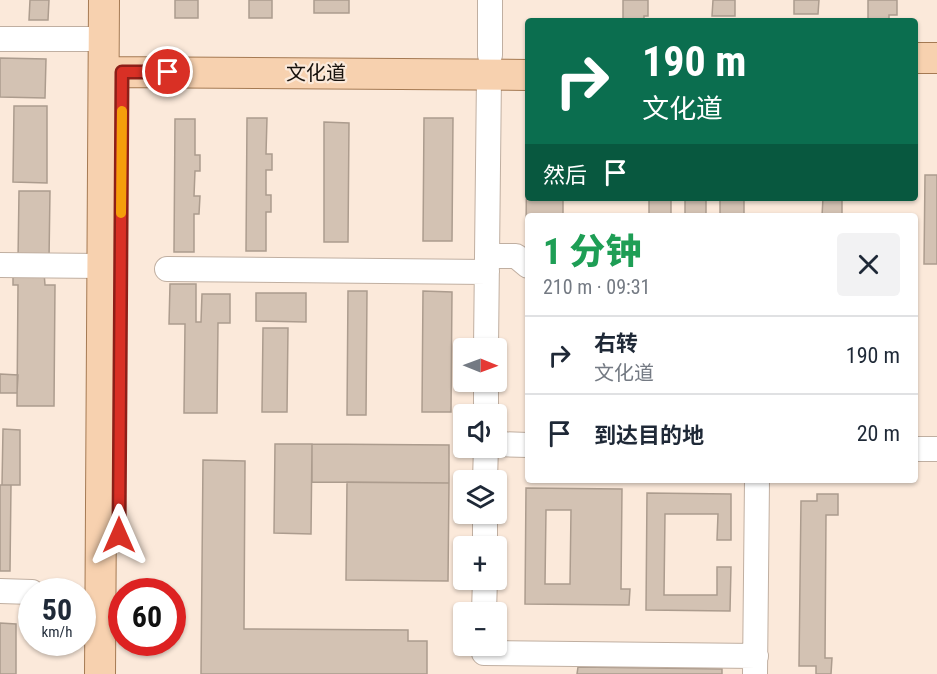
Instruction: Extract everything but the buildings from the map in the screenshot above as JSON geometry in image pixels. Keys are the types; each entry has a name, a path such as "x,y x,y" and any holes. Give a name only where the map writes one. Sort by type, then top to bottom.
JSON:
{"main road":[{"path":"104,0 111,57 118,674"},
{"path":"92,578 111,57 122,0"},
{"name":"文化道","path":"489,65 525,56"},
{"name":"文化道","path":"111,57 489,65 525,74"},
{"path":"918,58 937,58"},
{"path":"918,78 937,79"},
{"path":"96,638 100,674"}],"street":[{"path":"486,338 490,0"},
{"path":"0,39 111,57"},
{"path":"167,269 487,264 516,256 525,264"},
{"path":"0,265 102,266"},
{"path":"507,444 525,445"},
{"path":"918,449 937,449"},
{"path":"484,657 755,665 758,483"},
{"path":"0,591 18,592"}],"slow traffic":[{"path":"121,213 122,111"}],"route":[{"path":"119,535 122,72 168,72"}]}
